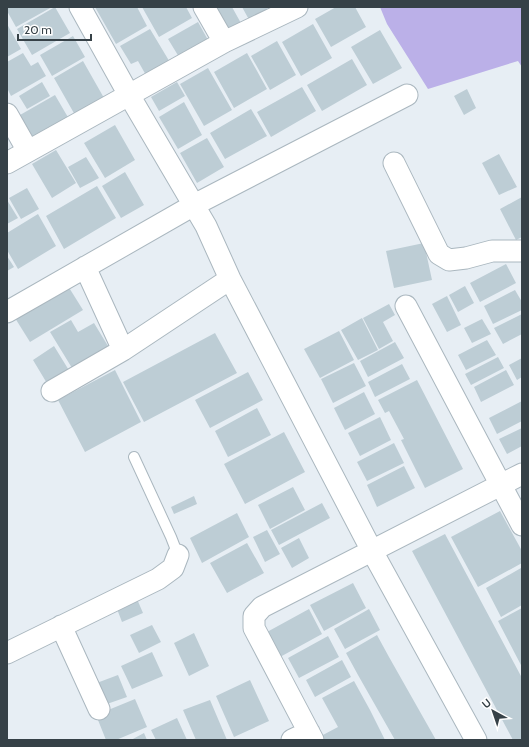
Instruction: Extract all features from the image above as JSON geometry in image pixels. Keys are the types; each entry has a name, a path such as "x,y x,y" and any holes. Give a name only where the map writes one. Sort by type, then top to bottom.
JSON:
{"street":[{"path":"80,7 129,95 206,226 230,279 372,550 476,740"},
{"path":"204,7 224,42"},
{"path":"7,163 224,42 296,7"},
{"path":"7,312 194,205 407,95"},
{"path":"7,114 28,150"},
{"path":"394,163 439,254 449,260 466,258 492,251 522,251"},
{"path":"84,267 123,350"},
{"path":"52,391 123,350 230,279"},
{"path":"406,306 522,524"},
{"path":"305,737 254,628 254,616 262,607 522,474"},
{"path":"7,653 158,579 173,568 178,555"},
{"path":"61,626 99,709"}],"lane":[{"path":"134,457 171,536 178,555"}],"shaded area":[{"path":"380,7 522,7 522,67 518,61 428,89 387,24"}],"building":[{"path":"7,7 52,7 16,27 7,11"},
{"path":"55,7 70,33 32,55 17,29"},
{"path":"95,7 137,7 147,26 116,44"},
{"path":"142,7 186,7 192,18 159,37"},
{"path":"212,7 232,7 242,25 227,34"},
{"path":"242,7 266,7 270,14 252,25"},
{"path":"336,7 355,7 366,27 331,47 315,19"},
{"path":"198,22 208,40 179,57 168,39"},
{"path":"7,24 21,49 7,57"},
{"path":"313,24 332,58 301,76 282,42"},
{"path":"150,29 171,64 147,77 138,61 131,64 120,46"},
{"path":"380,30 402,68 373,84 351,47"},
{"path":"73,36 85,57 52,76 40,55"},
{"path":"277,41 296,75 270,90 251,56"},
{"path":"23,53 31,66 38,62 46,76 11,96 7,88 7,62"},
{"path":"247,53 267,89 234,108 214,72"},
{"path":"352,59 367,85 322,111 307,85"},
{"path":"83,61 104,98 75,115 54,78"},
{"path":"208,68 232,110 204,126 180,84"},
{"path":"42,82 50,96 27,109 19,96"},
{"path":"177,82 185,96 159,111 151,97"},
{"path":"302,87 316,111 271,137 257,112"},
{"path":"467,89 476,108 464,115 454,96"},
{"path":"55,95 69,119 34,139 20,115"},
{"path":"184,102 202,135 178,149 159,117"},
{"path":"251,109 267,136 225,159 210,133"},
{"path":"115,125 135,160 105,178 84,143"},
{"path":"207,138 224,167 197,183 180,153"},
{"path":"56,150 76,183 52,198 32,164"},
{"path":"499,154 517,187 499,195 482,163"},
{"path":"86,157 99,178 80,188 68,167"},
{"path":"125,172 144,205 121,218 102,186"},
{"path":"97,186 116,218 64,249 46,216"},
{"path":"27,188 39,209 21,219 9,198"},
{"path":"522,197 522,237 516,240 500,209"},
{"path":"7,200 18,218 7,224"},
{"path":"38,214 56,246 18,269 7,250 7,233"},
{"path":"424,243 432,280 394,288 386,251"},
{"path":"7,256 14,267 7,271"},
{"path":"506,264 516,283 480,302 470,283"},
{"path":"68,286 83,310 30,342 15,318"},
{"path":"465,286 474,303 458,312 449,295"},
{"path":"515,290 522,302 522,310 493,324 484,306"},
{"path":"447,296 461,325 447,332 432,304"},
{"path":"389,304 395,315 383,322 393,341 379,349 363,318"},
{"path":"522,314 522,334 503,344 494,328"},
{"path":"362,318 378,350 358,360 341,330"},
{"path":"482,319 491,334 472,343 464,328"},
{"path":"71,320 78,332 94,323 108,346 72,368 50,332"},
{"path":"339,331 354,360 320,378 304,349"},
{"path":"215,333 237,373 144,422 123,382"},
{"path":"487,340 496,355 466,370 458,355"},
{"path":"395,342 404,358 368,377 360,361"},
{"path":"54,346 70,372 48,385 33,360"},
{"path":"498,357 504,368 471,385 465,374"},
{"path":"522,358 522,377 517,380 509,365"},
{"path":"354,363 366,386 333,403 321,379"},
{"path":"402,364 410,379 375,397 368,382"},
{"path":"115,370 141,422 85,452 58,400"},
{"path":"506,370 514,385 481,402 474,387"},
{"path":"248,372 263,400 210,428 195,400"},
{"path":"417,380 463,469 425,488 401,440 404,439 389,411 385,413 378,400"},
{"path":"364,392 375,414 345,430 334,408"},
{"path":"522,401 522,421 497,434 489,418"},
{"path":"257,408 271,435 228,457 215,431"},
{"path":"380,417 391,440 360,456 348,433"},
{"path":"522,428 522,446 507,454 499,439"},
{"path":"284,432 305,472 245,504 224,464"},
{"path":"394,443 404,463 367,481 357,462"},
{"path":"404,466 415,488 377,507 367,485"},
{"path":"293,487 305,510 270,529 258,505"},
{"path":"194,496 197,504 174,514 171,507"},
{"path":"322,503 330,518 279,545 271,530"},
{"path":"500,511 522,551 522,563 478,587 451,537"},
{"path":"237,513 249,537 202,563 190,538"},
{"path":"267,530 280,554 265,562 253,537"},
{"path":"445,534 522,678 522,740 513,740 412,551"},
{"path":"299,538 309,558 292,568 281,548"},
{"path":"247,543 264,573 227,593 210,563"},
{"path":"521,568 522,605 501,617 486,588"},
{"path":"353,583 366,608 324,631 310,605"},
{"path":"137,599 143,613 122,622 117,609"},
{"path":"522,608 522,667 498,621"},
{"path":"309,609 322,634 280,657 267,632"},
{"path":"369,609 380,630 345,649 334,629"},
{"path":"152,625 161,642 139,653 130,635"},
{"path":"194,633 209,666 189,676 174,643"},
{"path":"377,635 436,740 395,740 358,675 346,653"},
{"path":"328,636 339,657 299,678 288,658"},
{"path":"152,652 163,676 132,689 121,666"},
{"path":"342,660 351,677 315,697 306,680"},
{"path":"118,675 127,697 104,705 94,684"},
{"path":"250,680 269,721 234,737 216,696"},
{"path":"354,681 385,740 324,740 321,736 338,727 322,698"},
{"path":"135,699 147,727 116,740 106,740 96,715"},
{"path":"210,700 227,740 196,740 183,710"},
{"path":"177,718 187,740 156,740 151,730"},
{"path":"144,733 147,740 131,740"}]}
